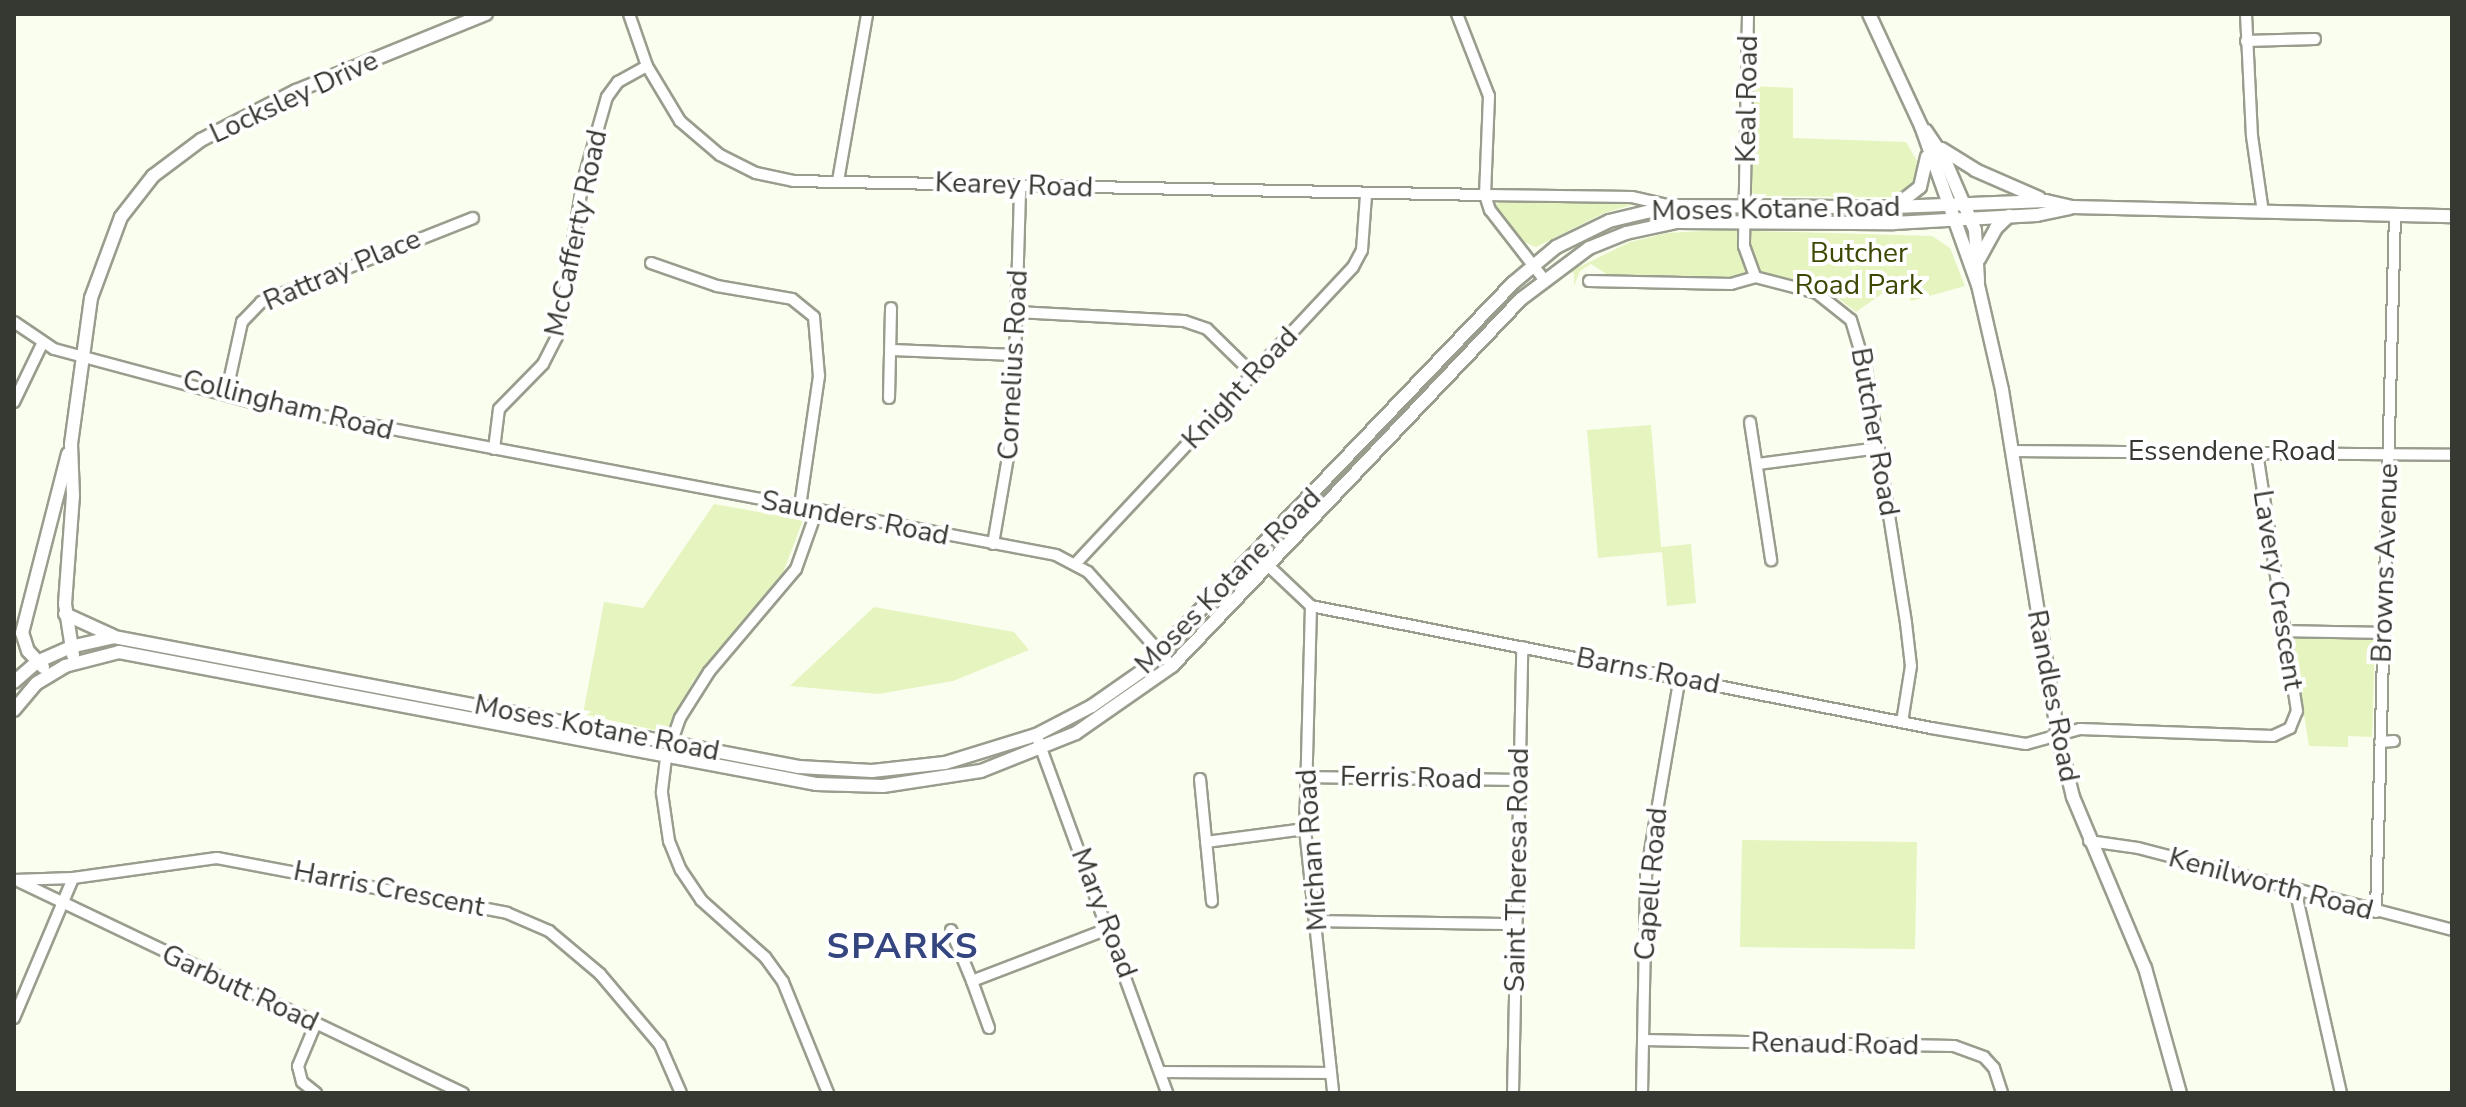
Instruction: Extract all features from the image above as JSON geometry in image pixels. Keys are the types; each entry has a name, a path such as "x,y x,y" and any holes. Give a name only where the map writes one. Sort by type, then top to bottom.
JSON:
{"street":[{"name":"Locksley Drive","path":"76,661 70,647 65,614 71,444 91,298 108,245 153,176 201,140 255,109 486,14"},
{"name":"Kearey Road","path":"629,14 647,66 680,121 720,155 756,173 793,181 1366,196 1632,197 1672,206"},
{"path":"838,181 867,14"},
{"path":"1457,14 1489,96 1485,195 1543,278"},
{"name":"Keal Road","path":"1748,14 1745,255 1755,277"},
{"name":"Randles Road","path":"1869,14 1921,126 1971,219 1979,259 1978,285"},
{"path":"2246,14 2263,212"},
{"path":"2246,41 2315,39"},
{"name":"McCafferty Road","path":"494,449 499,409 543,364 557,337 583,181 607,97 618,82 647,66"},
{"path":"1894,207 1920,187 1932,147 2046,201"},
{"name":"Randles Road","path":"1932,147 1947,204 1978,285 2012,451 2058,736 2089,841 2145,968 2180,1093"},
{"name":"Cornelius Road","path":"993,544 1011,457 1020,185"},
{"name":"Knight Road","path":"1077,562 1353,267 1362,250 1366,196"},
{"name":"Moses Kotane Road","path":"37,662 70,647 114,637 799,767 872,771 945,763 1036,735 1099,702 1162,654 1532,265 1602,224 1672,206 1894,207 2046,201 2072,207"},
{"name":"Moses Kotane Road","path":"51,674 76,661 119,652 816,784 883,786 981,771 1042,749 1101,719 1172,666 1543,278 1573,257 1626,233 1676,222 1954,220 2072,207 2452,216"},
{"name":"Browns Avenue","path":"2376,912 2395,215"},
{"path":"1979,259 1996,228 2009,216"},
{"name":"Rattray Place","path":"226,395 242,322 261,302 473,218"},
{"path":"651,263 717,286 792,299 814,317 819,376 800,507"},
{"name":"Butcher Road","path":"1589,281 1714,285 1755,277 1817,293 1851,320 1866,370 1911,666 1902,722"},
{"path":"889,398 891,308"},
{"path":"1017,312 1184,321 1207,329 1253,374"},
{"name":"Collingham Road","path":"14,322 42,344 82,358 226,395 494,449"},
{"path":"14,402 42,344"},
{"path":"892,350 1015,355"},
{"path":"1750,422 1771,560"},
{"name":"Locksley Drive","path":"14,653 22,633 71,444"},
{"path":"1758,464 1879,448"},
{"name":"Saunders Road","path":"494,449 1077,562"},
{"name":"Essendene Road","path":"2012,451 2452,455"},
{"name":"Lavery Crescent","path":"2058,736 2080,729 2282,733 2295,721 2297,711 2257,454"},
{"path":"817,510 796,569 709,672 672,742 666,758 663,810 677,862 701,900 765,957 783,982 828,1093"},
{"path":"1257,555 1311,606"},
{"path":"1077,562 1172,666"},
{"name":"Barns Road","path":"1311,606 2026,744 2058,736"},
{"name":"Michan Road","path":"1311,606 1305,829 1333,1093"},
{"path":"65,614 114,637"},
{"path":"2283,631 2383,633"},
{"path":"14,710 51,674 37,662 22,633"},
{"name":"Saint Theresa Road","path":"1513,1093 1522,647"},
{"path":"14,682 37,662"},
{"name":"Capell Road","path":"1642,1093 1646,875 1680,677"},
{"path":"360,698 363,682"},
{"path":"462,718 464,702"},
{"path":"557,737 560,721"},
{"name":"Mary Road","path":"1036,735 1163,1072 1167,1093"},
{"path":"2380,742 2394,741"},
{"name":"Ferris Road","path":"1305,777 1517,780"},
{"path":"1200,779 1212,901"},
{"path":"1206,842 1305,829"},
{"name":"Kenilworth Road","path":"2089,841 2138,848 2452,930"},
{"name":"Harris Crescent","path":"16,881 73,878 200,859 238,860 481,906 531,921 600,974 660,1045 681,1093"},
{"path":"14,1018 64,906 73,878"},
{"name":"Garbutt Road","path":"16,881 463,1093"},
{"path":"2295,889 2341,1093"},
{"path":"1317,921 1515,924"},
{"path":"972,981 1110,928"},
{"path":"951,930 989,1028"},
{"path":"316,1023 298,1066 302,1082 316,1093"},
{"name":"Renaud Road","path":"1643,1040 1954,1046 1984,1057 1994,1068 2002,1093"},
{"path":"1163,1072 1331,1073"}],"green space":[{"path":"1752,86 1793,88 1793,138 1906,142 1917,161 1914,183 1894,197 1757,196 1750,191"},
{"path":"1506,200 1645,201 1604,213 1536,247 1524,242 1498,210 1496,204"},
{"name":"Butcher Road Park","path":"1721,230 1932,236 1950,248 1965,286 1911,301 1900,281 1856,312 1824,287 1798,280 1611,277 1591,264 1580,271 1574,286 1574,273 1569,272 1630,242 1667,233"},
{"path":"1651,425 1661,547 1691,544 1696,603 1667,606 1662,552 1598,558 1587,430"},
{"path":"714,504 803,520 783,573 693,681 668,733 583,714 604,602 643,608"},
{"path":"874,607 1014,632 1029,650 953,681 878,694 790,686"},
{"path":"2292,637 2375,640 2372,737 2348,736 2348,747 2309,746"},
{"path":"1742,840 1917,842 1915,949 1740,947"}],"district":[{"name":"SPARKS","path":"903,947"}]}
